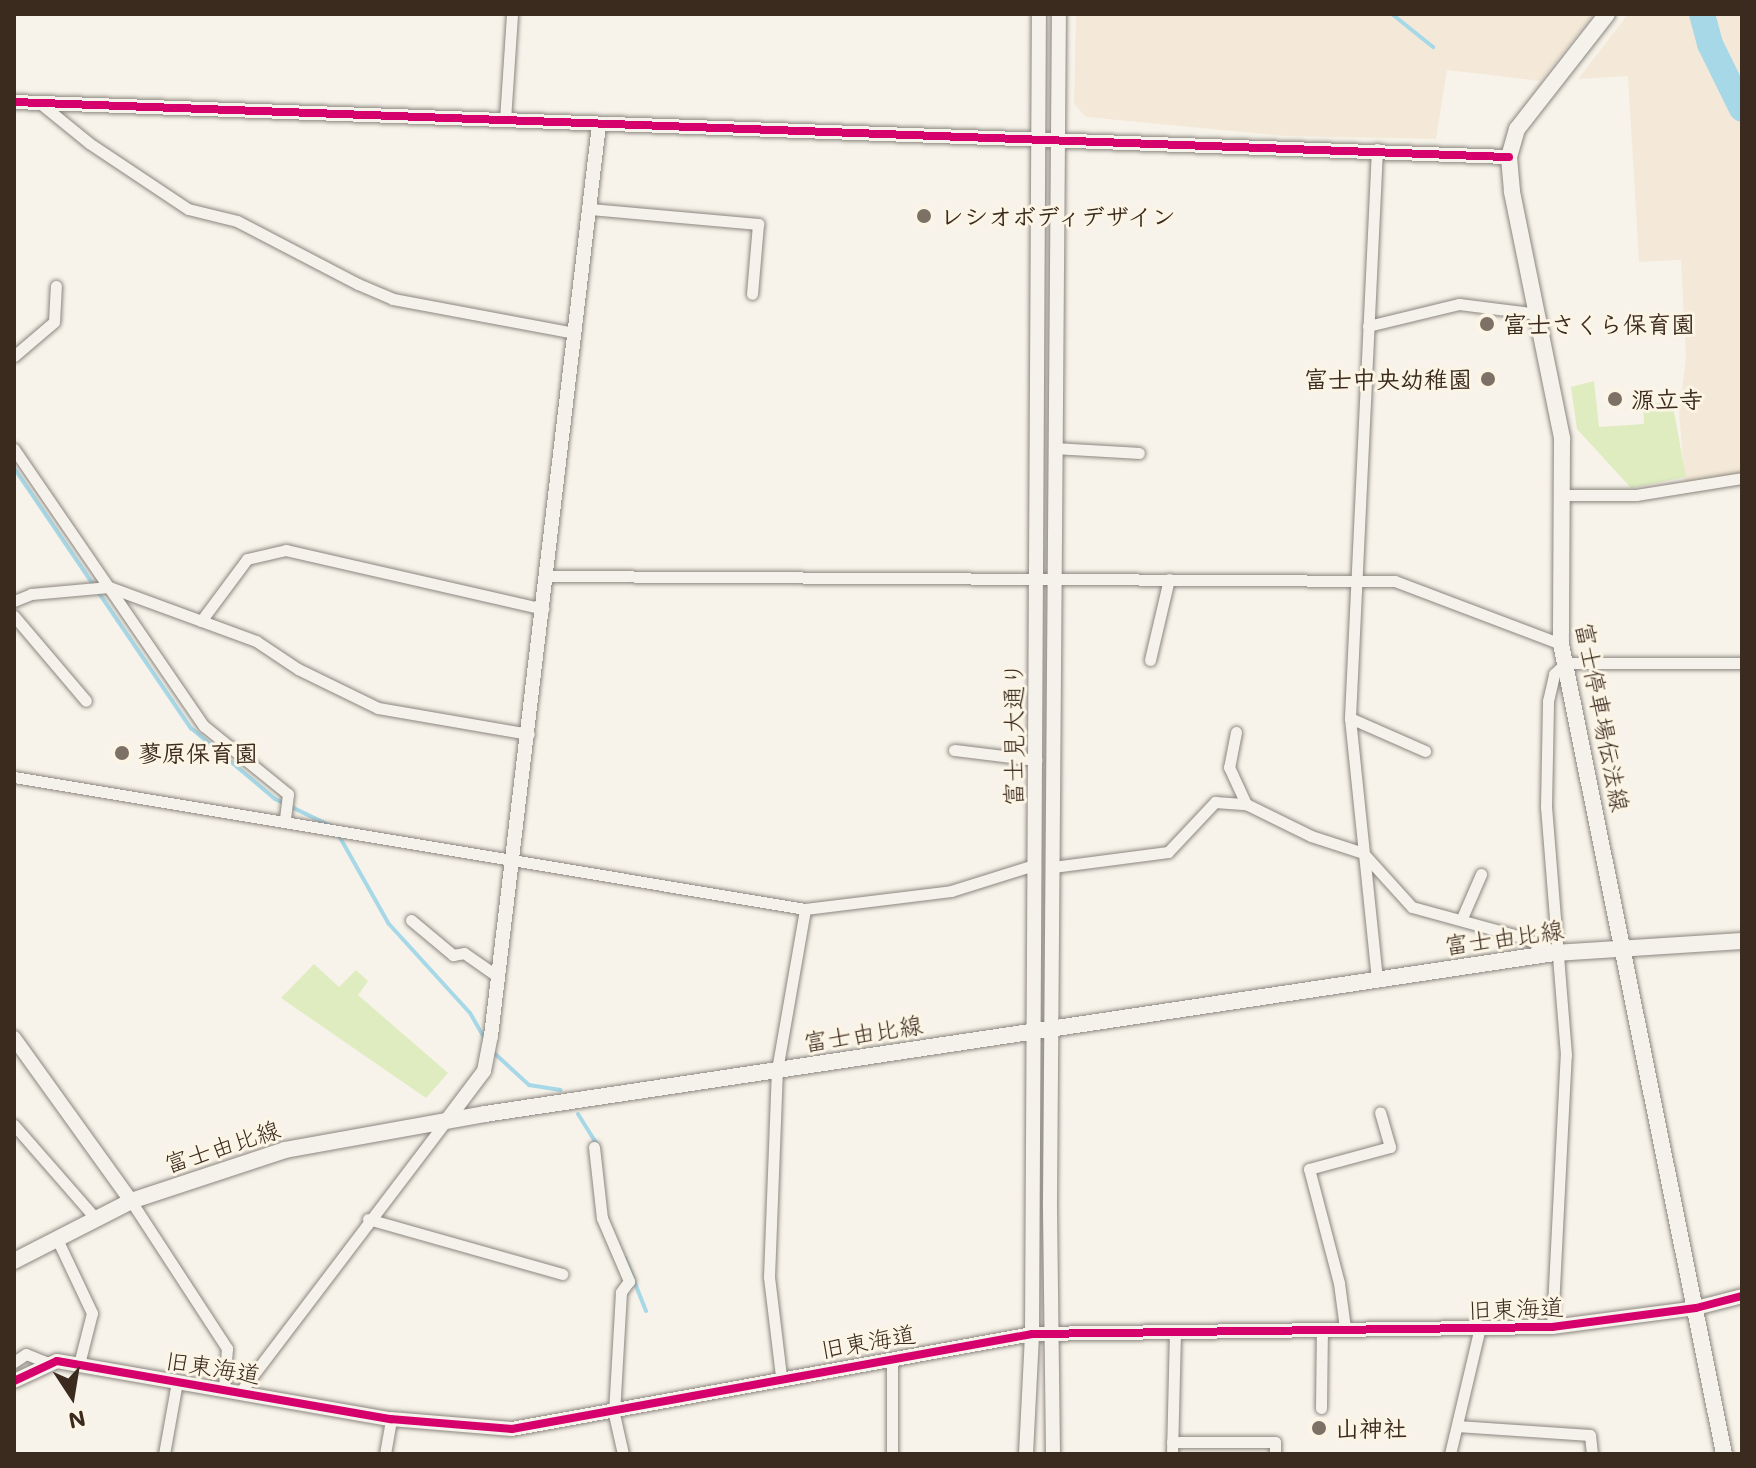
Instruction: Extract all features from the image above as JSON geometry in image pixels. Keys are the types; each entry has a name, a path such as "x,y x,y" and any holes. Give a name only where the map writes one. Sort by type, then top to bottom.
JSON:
{"main road":[{"path":"1509,157 1517,129 1607,14"},
{"name":"富士停車場伝法線","path":"1509,157 1562,438 1561,644 1625,948 1724,1454"},
{"name":"富士由比線","path":"14,1261 131,1201 285,1150 447,1120 1555,953 1742,941"}],"street":[{"path":"505,120 512,14"},
{"name":"富士見大通り","path":"1026,1454 1032,1334 1039,14"},
{"name":"富士見大通り","path":"1053,1454 1051,1028 1059,14"},
{"path":"14,102 599,125 1377,149 1509,157"},
{"path":"40,103 89,143 188,209 237,221 358,284 393,299 574,333"},
{"path":"241,1391 368,1219 465,1101 488,1056 514,862 599,125"},
{"path":"1377,149 1350,718 1377,979"},
{"path":"590,209 758,224 752,294"},
{"path":"14,356 40,339 54,322 56,286"},
{"path":"1368,326 1459,304 1538,314"},
{"path":"1055,448 1139,453"},
{"path":"14,449 204,726 288,794 285,819"},
{"path":"1561,495 1636,495 1742,478"},
{"path":"201,621 247,559 286,550 543,609"},
{"path":"547,576 1395,581 1561,644"},
{"path":"1150,660 1169,579"},
{"path":"14,601 31,594 109,587 256,641 298,669 378,708 529,734"},
{"path":"14,616 86,701"},
{"path":"1552,1327 1566,1055 1555,953 1545,750 1554,674 1566,663 1742,663"},
{"path":"1350,718 1425,751"},
{"path":"1236,732 1229,767 1246,804"},
{"path":"954,750 1036,760"},
{"path":"14,777 285,819 319,829 805,909 951,891 1034,865"},
{"path":"1053,867 1168,852 1215,802 1246,804 1311,836 1363,853 1412,907 1462,918 1555,953"},
{"path":"1462,918 1481,874"},
{"path":"781,1376 769,1277 777,1070 805,909"},
{"path":"411,920 453,955 464,953 497,976"},
{"path":"14,1038 131,1201 227,1348 224,1388"},
{"path":"1345,1328 1309,1169 1390,1147 1380,1112"},
{"path":"14,1125 96,1219"},
{"path":"594,1147 602,1218 629,1281 621,1292 614,1414 623,1454"},
{"path":"368,1219 562,1274"},
{"path":"57,1239 92,1313 79,1364"},
{"name":"旧東海道","path":"46,1362 79,1364 391,1419 512,1429 614,1414 781,1376 1032,1334 1322,1328 1479,1331 1552,1327 1696,1308 1742,1296"},
{"path":"1321,1408 1322,1328"},
{"path":"1450,1454 1479,1331"},
{"path":"1175,1332 1172,1448 1275,1442 1275,1454"},
{"path":"14,1362 26,1354 46,1362"},
{"path":"892,1358 892,1454"},
{"path":"14,1381 46,1362"},
{"path":"164,1454 177,1382"},
{"path":"385,1454 391,1419"},
{"path":"1457,1426 1590,1435 1592,1454"}],"shaded area":[{"path":"1076,14 1594,14 1540,81 1447,70 1436,139 1286,136 1086,117 1074,104"},
{"path":"1628,14 1742,14 1742,485 1686,494 1679,413 1686,358 1681,260 1639,262 1628,76 1578,79"}],"green space":[{"path":"1594,381 1599,427 1644,424 1643,405 1672,401 1686,477 1631,488 1577,429 1571,387"},
{"path":"314,964 339,987 356,970 368,981 358,995 448,1073 426,1098 281,998"}],"waterway":[{"path":"1392,14 1433,47"},
{"path":"1702,14 1710,44 1742,109"},
{"path":"14,468 191,728 275,799 333,827"},
{"path":"338,834 389,924 470,1013 486,1041"},
{"path":"493,1052 529,1085 561,1090"},
{"path":"578,1114 598,1146"},
{"path":"625,1258 646,1311"}],"cycle path":[{"path":"14,102 1509,157"},
{"path":"14,1381 57,1361 391,1419 512,1429 1032,1334 1552,1327 1696,1308 1742,1296"}],"place":[{"name":"レシオボディデザイン","path":"924,216"},
{"name":"富士さくら保育園","path":"1487,324"},
{"name":"富士中央幼稚園","path":"1488,379"},
{"name":"源立寺","path":"1615,399"},
{"name":"蓼原保育園","path":"122,753"},
{"name":"山神社","path":"1319,1428"}]}
